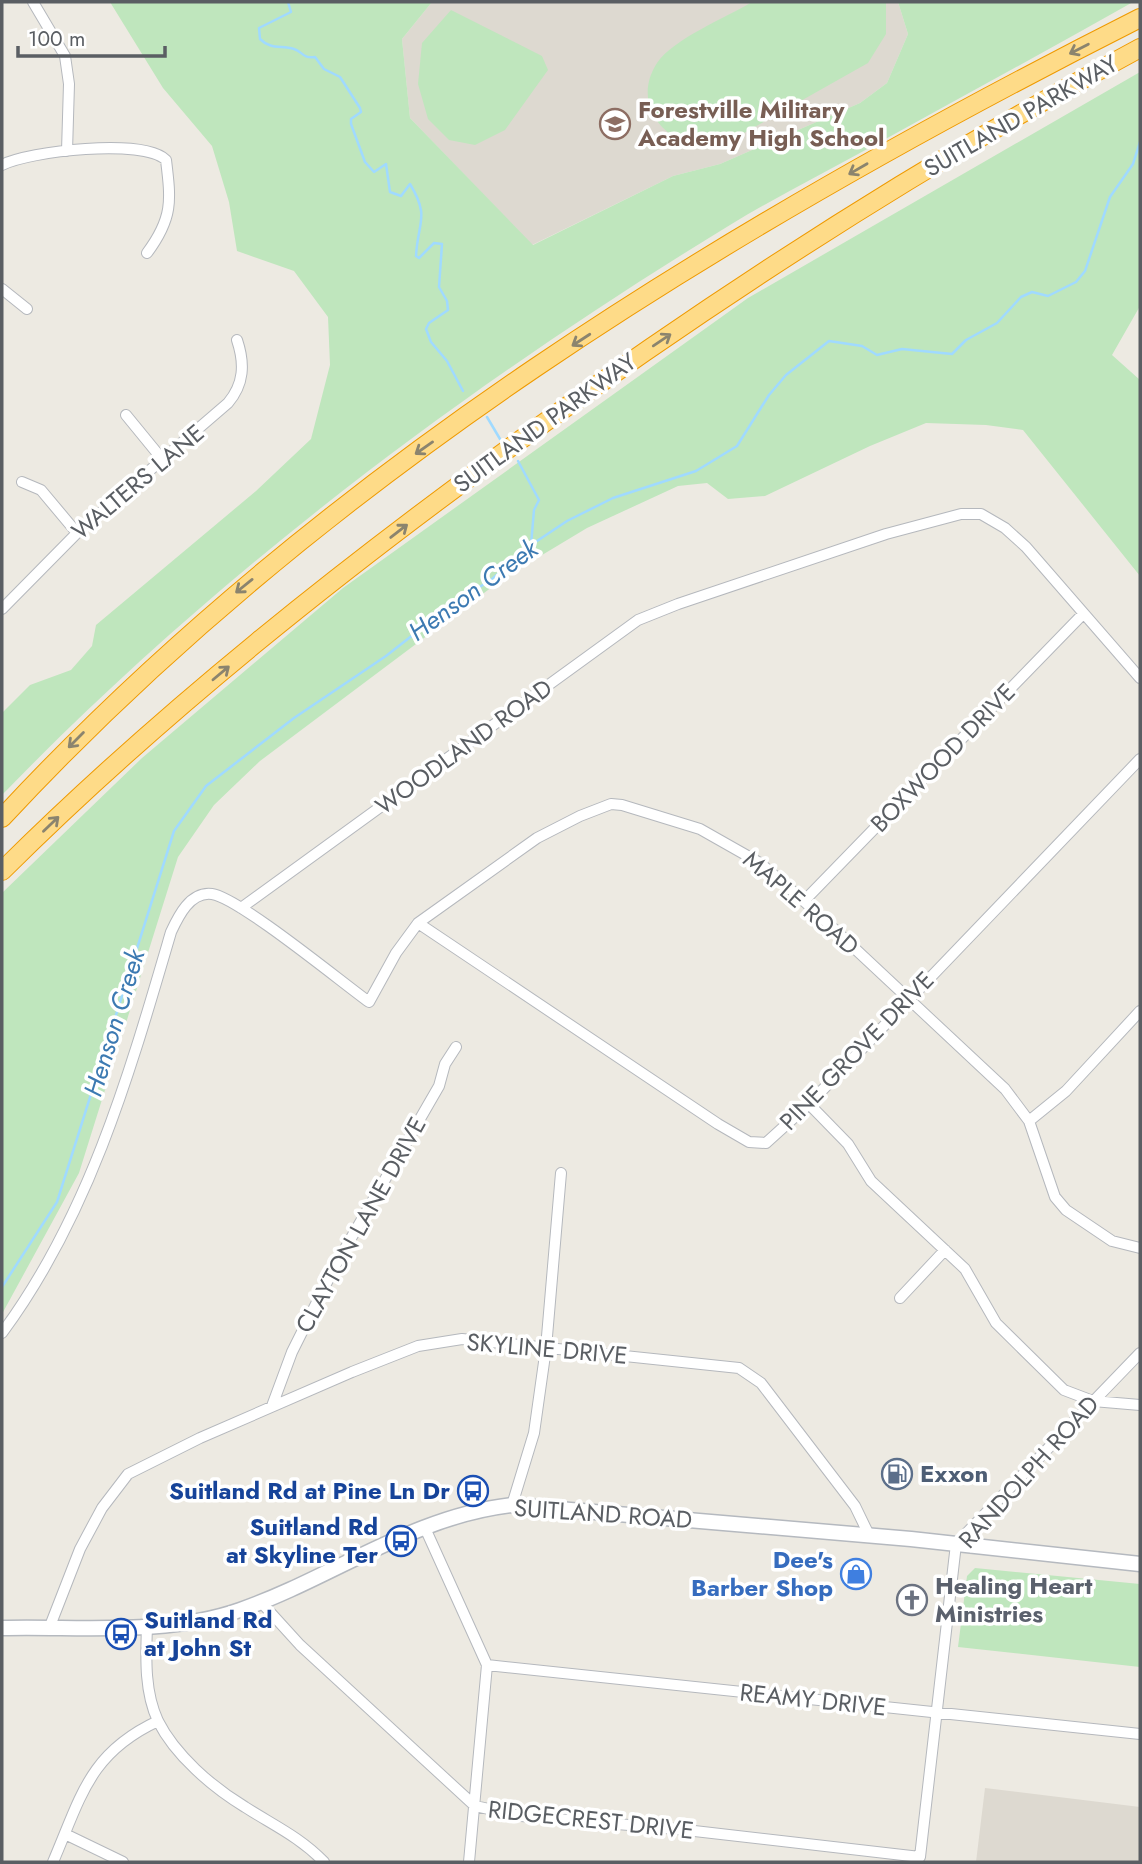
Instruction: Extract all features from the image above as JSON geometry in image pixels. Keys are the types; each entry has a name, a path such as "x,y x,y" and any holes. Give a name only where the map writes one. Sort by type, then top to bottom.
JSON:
{"highway":[{"name":"SUITLAND PARKWAY","path":"2,818 126,691 233,595 345,505 480,408 635,304 807,198 974,104 1140,18"},
{"name":"SUITLAND PARKWAY","path":"2,871 134,747 246,652 425,510 558,412 826,232 968,145 1140,48"}],"main road":[{"name":"SUITLAND ROAD","path":"2,1628 203,1621 260,1601 425,1528 471,1511 512,1505 956,1544 1140,1564"}],"street":[{"path":"33,2 65,56 69,84 67,151"},
{"path":"2,165 28,156 67,151 150,150 166,160 170,208 161,234 147,253"},
{"path":"2,289 27,309"},
{"name":"WALTERS LANE","path":"2,609 77,533 215,417 236,393 243,371 237,340"},
{"path":"126,415 162,459"},
{"path":"22,482 41,490 77,533"},
{"name":"WOODLAND ROAD","path":"242,908 622,631 656,612 886,534 961,514 990,518 1026,547 1082,615 1140,678"},
{"name":"BOXWOOD DRIVE","path":"804,901 1082,615"},
{"name":"PINE GROVE DRIVE","path":"418,923 718,1124 749,1142 766,1143 809,1104 1140,759"},
{"name":"MAPLE ROAD","path":"242,908 369,1002 396,953 418,923 537,838 611,804 664,816 733,846 760,863 804,901 1004,1089 1029,1121 1055,1197 1066,1210 1112,1241 1140,1248"},
{"path":"2,1333 43,1270 93,1173 176,920 187,904 199,896 212,894 242,908"},
{"path":"1029,1121 1066,1091 1140,1011"},
{"name":"CLAYTON LANE DRIVE","path":"272,1406 292,1352 329,1278 439,1086 445,1065 456,1047"},
{"path":"809,1104 848,1144 871,1181 973,1280 986,1310 996,1323 1064,1390 1093,1401 1140,1405"},
{"path":"512,1505 534,1433 546,1348 561,1173"},
{"path":"900,1298 945,1250"},
{"name":"SKYLINE DRIVE","path":"50,1626 80,1549 102,1508 122,1480 142,1465 272,1406 418,1346 462,1339 728,1367 750,1374 761,1382 855,1506 870,1537"},
{"name":"RANDOLPH ROAD","path":"920,1857 956,1544 1140,1353"},
{"path":"425,1528 487,1665 469,1862"},
{"name":"RIDGECREST DRIVE","path":"260,1601 285,1631 475,1806 521,1816 677,1829 920,1857"},
{"path":"147,1625 146,1670 158,1721 182,1753 217,1788 288,1832 324,1862"},
{"name":"REAMY DRIVE","path":"487,1665 1140,1734"},
{"path":"53,1862 98,1764 124,1739 158,1721"},
{"path":"65,1834 123,1862"}],"shaded area":[{"name":"Forestville Military Academy High School","path":"432,2 898,2 908,34 887,83 860,103 720,164 673,176 532,245 410,118 402,39"},
{"path":"985,1788 1140,1807 1140,1862 976,1862"}],"green space":[{"path":"110,2 432,2 402,39 410,118 533,245 673,176 720,164 860,103 887,83 908,34 898,2 1133,2 747,215 535,351 348,487 257,560 169,635 84,713 2,795 2,713 30,685 71,670 92,646 96,625 256,491 311,439 330,365 328,317 294,271 237,251 229,202 212,146 163,88"},
{"path":"752,2 886,2 886,34 868,63 721,146 704,147 673,136 660,125 652,112 648,97 649,80 657,63 687,37"},
{"path":"451,10 542,56 548,70 505,130 475,145 449,140 428,119 418,84 422,43"},
{"path":"1140,72 1140,306 1112,355 1140,380 1140,576 1023,430 986,425 926,423 870,446 765,496 728,499 707,483 678,486 587,528 504,578 260,761 214,805 178,857 79,1173 2,1314 2,893 142,758 343,588 748,298"},
{"path":"975,1568 1140,1584 1140,1667 958,1647 967,1576"}],"waterway":[{"path":"288,2 291,12 259,28 260,39 268,45 294,49 305,56 315,57 324,69 340,77 360,108 361,112 351,119 351,124 365,162 374,172 386,164 390,192 401,196 410,184 420,204 421,219 416,256 419,258 434,243 442,244 439,287 447,301 448,310 429,323 426,329 431,342 447,361 463,391"},
{"name":"Henson Creek","path":"2,1287 57,1202 174,831 206,786 294,718 386,656 455,602 491,580 531,545 567,521 613,498 696,471 737,446 769,395 786,375 829,341 862,346 877,355 902,349 952,354 966,340 997,323 1021,297 1032,292 1048,296 1076,282 1085,271 1110,197 1133,164 1140,142"},
{"path":"487,417 500,439"},
{"path":"518,461 539,500 534,510 531,545"}],"place":[{"name":"Forestville Military Academy High School","path":"615,124"},
{"name":"Exxon","path":"897,1474"},
{"name":"Suitland Rd at Pine Ln Dr","path":"473,1491"},
{"name":"Suitland Rd at Skyline Ter","path":"401,1541"},
{"name":"Dee's Barber Shop","path":"856,1574"},
{"name":"Healing Heart Ministries","path":"912,1600"},
{"name":"Suitland Rd at John St","path":"121,1634"}]}
